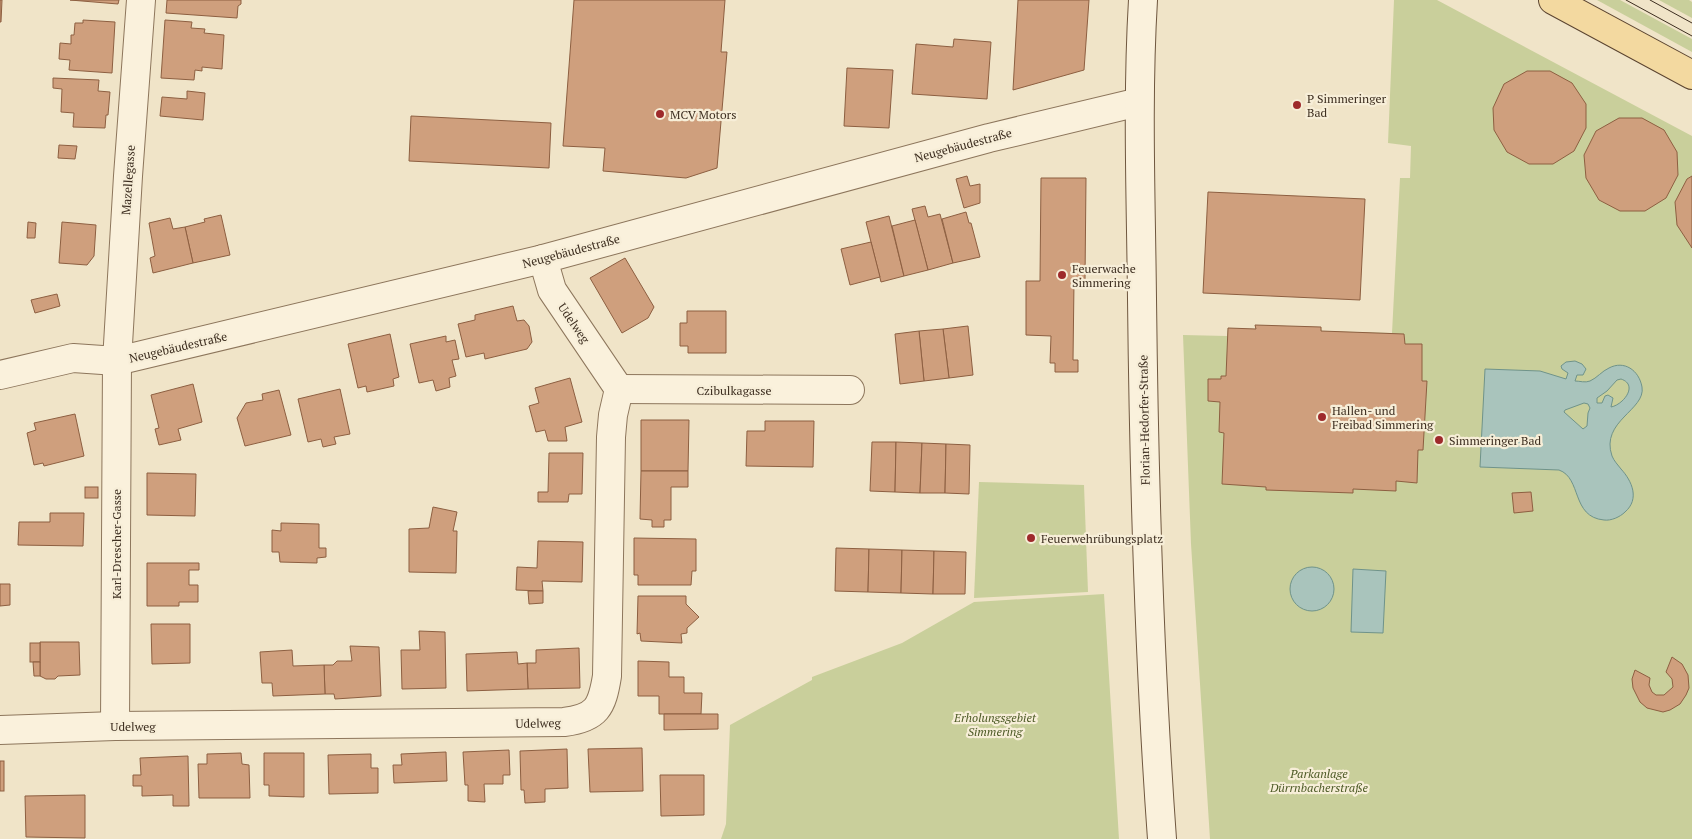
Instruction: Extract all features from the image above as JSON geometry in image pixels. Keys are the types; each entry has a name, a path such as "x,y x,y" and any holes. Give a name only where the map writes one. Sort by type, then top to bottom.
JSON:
{"main road":[{"path":"1553,0 1692,75"}],"street":[{"name":"Mazellegasse","path":"117,361 141,0"},
{"name":"Florian-Hedorfer-Straße","path":"1143,0 1139,102 1143,421 1153,708 1162,839"},
{"name":"Neugebäudestraße","path":"0,375 73,358 117,361 543,258 989,138 1139,102"},
{"name":"Udelweg","path":"0,730 114,726 564,722 578,721 590,715 600,705 607,676 611,437 613,415 619,389 552,290 543,258"},
{"name":"Karl-Drescher-Gasse","path":"114,726 117,361"},
{"name":"Czibulkagasse","path":"619,389 850,390"}],"green space":[{"name":"Simmeringer Bad","path":"1394,0 1437,0 1692,136 1692,839 1210,839 1191,544 1183,335 1227,336 1228,328 1255,329 1255,325 1321,327 1322,331 1392,333 1400,178 1410,178 1411,146 1388,143"},
{"path":"1597,0 1620,0 1692,39 1692,52"},
{"path":"1659,0 1689,0 1692,2 1692,18"},
{"name":"Feuerwehrübungsplatz","path":"979,482 1084,485 1088,592 974,598"},
{"name":"Erholungsgebiet Simmering","path":"1104,594 1119,839 721,839 726,824 730,725 812,680 812,677 902,643 974,602"}],"water":[{"path":"1575,361 1582,364 1586,369 1583,375 1577,375 1575,381 1590,381 1606,369 1620,365 1634,371 1642,387 1637,403 1617,425 1612,434 1610,444 1612,456 1631,484 1633,496 1630,507 1623,514 1612,519 1604,520 1586,512 1571,481 1566,474 1559,470 1480,467 1485,369 1540,371 1566,379 1568,373 1561,366 1566,362","holes":["1621,379 1629,386 1624,399 1611,407 1613,398 1608,395 1605,396 1602,403 1597,403 1597,398 1617,380","1584,403 1588,404 1590,408 1587,426 1583,429 1564,412"]},
{"path":"1312,567 1324,571 1330,577 1334,589 1330,601 1324,607 1312,611 1300,607 1294,601 1290,589 1294,577 1300,571"},
{"path":"1353,569 1386,571 1383,633 1351,632"}],"building":[{"path":"0,0 2,0 1,22 0,22"},
{"path":"70,0 119,0 118,4"},
{"path":"167,0 241,0 241,4 238,6 237,18 166,13"},
{"path":"574,0 725,0 721,52 727,52 717,168 686,178 603,171 605,148 563,146"},
{"path":"1018,0 1089,0 1084,70 1013,90"},
{"path":"83,20 115,22 112,73 69,70 70,60 59,59 60,43 71,44 71,35 74,35 75,23 83,23"},
{"path":"165,20 192,22 191,28 205,29 204,33 224,35 222,69 202,67 202,71 195,70 194,80 161,78"},
{"path":"954,39 991,42 987,99 912,94 916,44 953,47"},
{"path":"847,68 893,70 889,128 844,126"},
{"path":"1527,71 1550,71 1572,83 1586,104 1586,128 1574,151 1553,164 1529,164 1507,152 1494,130 1493,108 1504,84"},
{"path":"53,78 99,80 98,91 110,92 105,128 73,127 74,113 61,112 62,89 53,88"},
{"path":"187,91 205,93 203,120 160,116 162,97 187,99"},
{"path":"411,116 551,123 549,168 409,161"},
{"path":"1619,118 1642,118 1664,130 1677,152 1678,175 1666,198 1645,211 1620,211 1599,200 1586,178 1584,155 1596,131"},
{"path":"59,145 77,146 75,159 58,158"},
{"path":"967,176 970,186 980,184 980,203 964,208 956,179"},
{"path":"1692,176 1692,248 1677,225 1675,202 1687,179"},
{"name":"Feuerwache Simmering","path":"1041,178 1086,178 1085,281 1074,282 1073,360 1078,360 1078,372 1055,372 1055,363 1050,363 1051,336 1026,335 1026,281 1040,281"},
{"path":"1208,192 1365,199 1360,300 1203,293"},
{"path":"925,206 928,217 940,214 953,263 928,270 912,209"},
{"path":"966,212 969,223 971,223 980,257 953,263 942,219"},
{"path":"221,215 230,255 193,263 185,227 205,222 204,219"},
{"path":"889,216 904,276 881,282 866,222"},
{"path":"170,218 173,229 185,227 193,263 153,273 150,258 155,256 149,223"},
{"path":"915,220 928,270 904,276 892,226"},
{"path":"28,222 36,223 35,238 27,238"},
{"path":"62,222 96,225 94,256 87,265 59,263"},
{"path":"871,242 880,277 850,285 841,249"},
{"path":"625,258 654,307 648,318 622,333 590,278"},
{"path":"57,294 60,306 35,313 31,300"},
{"path":"513,306 517,321 524,320 529,326 532,342 527,349 485,359 484,353 466,357 458,324 475,320 475,315"},
{"path":"687,311 726,311 726,353 688,353 688,346 680,346 680,323 687,323"},
{"name":"Hallen- und Freibad Simmering","path":"1255,325 1321,327 1321,331 1404,334 1405,344 1422,344 1422,381 1427,381 1423,450 1418,450 1417,483 1396,481 1396,491 1353,489 1353,493 1266,490 1266,487 1222,484 1224,433 1219,432 1220,402 1208,401 1208,379 1221,379 1221,376 1226,376 1228,328 1256,329"},
{"path":"968,326 973,375 949,378 943,329"},
{"path":"943,329 949,378 924,381 919,331"},
{"path":"919,331 924,381 900,384 895,334"},
{"path":"390,334 399,377 393,379 394,386 367,392 366,386 358,388 348,344"},
{"path":"446,336 446,342 455,340 459,359 452,360 456,376 449,378 450,387 436,391 433,380 419,383 410,344"},
{"path":"570,378 582,422 565,427 567,441 548,441 545,430 536,432 529,406 539,403 535,388"},
{"path":"193,384 202,422 178,429 181,440 159,445 155,429 159,428 151,395"},
{"path":"340,389 350,434 334,437 336,444 323,447 321,439 308,442 298,399"},
{"path":"279,390 291,435 245,446 237,418 246,403 263,400 262,394"},
{"path":"75,414 84,456 44,466 43,463 34,465 27,433 36,430 34,423"},
{"path":"641,420 689,420 688,471 641,471"},
{"path":"765,421 814,421 813,467 746,466 747,431 765,431"},
{"path":"872,442 896,442 895,492 870,491"},
{"path":"896,442 922,443 920,493 895,492"},
{"path":"922,443 946,444 945,493 920,493"},
{"path":"946,444 970,445 969,494 945,493"},
{"path":"549,453 583,453 582,494 569,494 568,502 538,502 538,492 548,492"},
{"path":"641,471 688,471 688,487 671,487 671,520 664,520 664,527 652,527 652,520 640,519"},
{"path":"147,473 196,474 195,516 147,515"},
{"path":"85,487 98,487 98,498 85,498"},
{"path":"1531,492 1533,511 1514,513 1512,493"},
{"path":"433,507 457,512 453,531 457,531 456,573 409,572 409,529 429,528"},
{"path":"50,513 84,513 83,546 18,545 19,522 50,522"},
{"path":"281,523 319,524 319,548 326,548 326,557 317,558 317,563 280,562 279,552 272,552 272,530 281,531"},
{"path":"634,538 696,539 696,571 692,571 691,585 638,585 638,575 634,575"},
{"path":"538,541 583,542 582,582 542,581 543,591 516,590 517,567 537,568"},
{"path":"836,548 869,549 868,592 835,591"},
{"path":"869,549 902,550 901,593 868,592"},
{"path":"902,550 934,551 933,594 901,593"},
{"path":"934,551 966,552 965,594 933,594"},
{"path":"147,563 199,563 199,570 189,570 189,585 198,585 198,602 179,602 179,606 147,606"},
{"path":"0,584 10,584 10,605 0,606"},
{"path":"528,591 543,591 543,603 529,604"},
{"path":"638,596 686,596 686,604 699,617 687,628 687,633 681,634 682,643 641,641 640,633 637,634"},
{"path":"151,624 190,624 190,663 152,664"},
{"path":"419,631 445,632 446,688 402,689 401,650 420,650"},
{"path":"40,642 79,642 80,675 58,676 55,679 46,679 40,676"},
{"path":"30,643 40,643 40,662 30,662"},
{"path":"350,646 379,647 381,696 335,699 334,694 325,694 324,665 333,665 337,661 352,661"},
{"path":"579,648 580,688 528,689 527,663 536,663 536,650"},
{"path":"292,650 293,666 324,665 325,694 273,696 272,683 262,683 260,652"},
{"path":"517,652 518,664 527,663 528,689 467,691 466,654"},
{"path":"1672,657 1682,664 1688,675 1689,688 1686,695 1680,704 1670,710 1663,712 1647,708 1640,702 1633,688 1632,679 1635,670 1650,678 1649,685 1652,692 1656,695 1664,695 1673,687 1672,679 1666,672"},
{"path":"638,661 669,662 669,677 684,677 684,693 702,693 701,714 659,714 659,696 638,696"},
{"path":"33,662 40,662 40,676 34,676"},
{"path":"664,714 718,714 718,729 664,730"},
{"path":"642,748 643,791 590,792 588,749"},
{"path":"567,749 568,788 545,789 545,802 525,803 524,790 521,790 520,751"},
{"path":"509,750 510,775 503,775 503,784 484,784 485,802 468,801 468,785 465,785 463,752"},
{"path":"446,752 447,781 394,783 393,765 402,765 401,754"},
{"path":"241,753 242,764 249,765 250,798 199,798 198,764 207,764 207,754"},
{"path":"264,753 304,753 304,797 269,796 269,785 264,785"},
{"path":"371,754 371,768 378,768 378,793 329,794 328,755"},
{"path":"188,756 189,806 173,806 173,795 142,796 142,786 133,786 133,775 141,775 140,758"},
{"path":"0,761 4,761 4,791 0,791"},
{"path":"660,775 704,775 704,815 661,816"},
{"path":"85,795 85,838 26,837 25,796"}],"tram line":[{"path":"1626,0 1692,36"},
{"path":"1650,0 1692,23"}],"place":[{"name":"P Simmeringer Bad","path":"1297,105"},
{"name":"MCV Motors","path":"660,114"},
{"name":"Feuerwache Simmering","path":"1062,275"},
{"name":"Hallen- und Freibad Simmering","path":"1322,417"},
{"name":"Simmeringer Bad","path":"1439,440"},
{"name":"Feuerwehrübungsplatz","path":"1031,538"}],"park label":[{"name":"Parkanlage Dürrnbacherstraße","path":"1319,780"}]}
